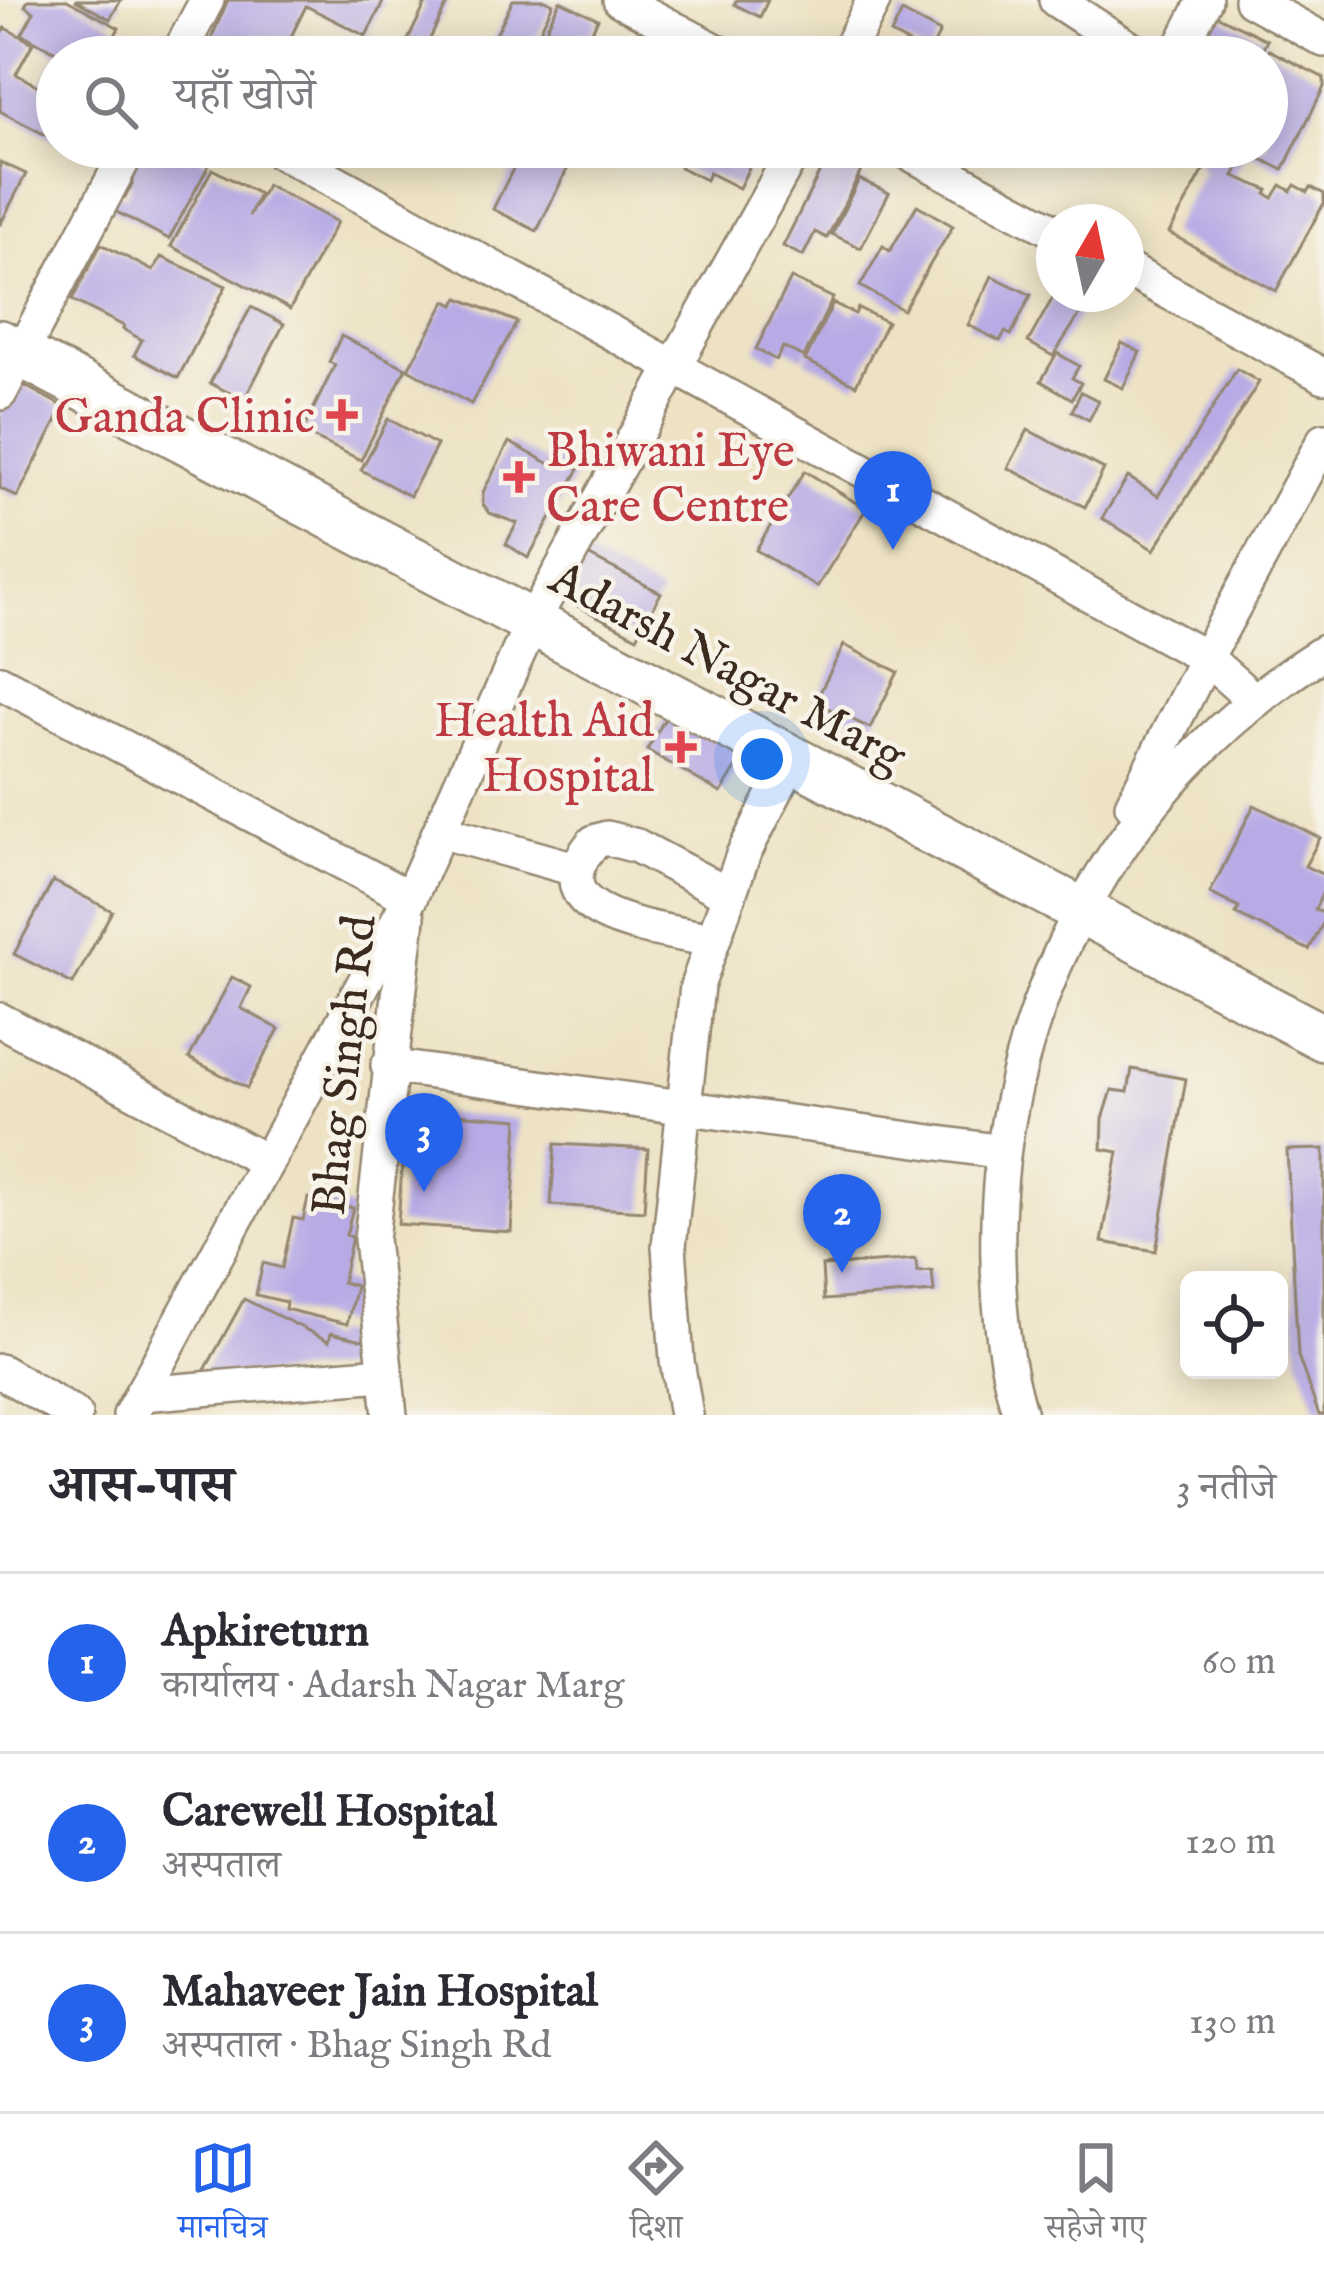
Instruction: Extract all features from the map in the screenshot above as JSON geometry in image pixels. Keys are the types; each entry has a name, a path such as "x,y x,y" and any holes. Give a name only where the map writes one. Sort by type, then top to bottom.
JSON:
{"street":[{"path":"188,36 207,0"},
{"path":"620,0 688,36"},
{"path":"856,36 874,0"},
{"path":"1056,0 1111,36"},
{"path":"1186,36 1205,0"},
{"path":"1251,0 1324,40"},
{"path":"7,363 118,168"},
{"path":"311,168 1206,658 1255,701"},
{"path":"136,1405 410,898 532,622 784,168"},
{"path":"937,168 1036,221"},
{"path":"1144,279 1324,376"},
{"name":"Adarsh Nagar Marg","path":"7,363 532,622 1324,1038"},
{"path":"1020,1415 999,1302 996,1214 1009,1107 1033,1016 1080,910 1206,658 1324,440"},
{"path":"1080,910 1112,855 1173,777 1255,701 1324,652"},
{"name":"Bhag Singh Rd","path":"0,682 410,898 370,1239 390,1415"},
{"path":"686,1415 669,1246 697,986 743,855 792,759"},
{"path":"440,831 575,869"},
{"path":"713,940 627,922 597,909 579,897 575,869 594,842 621,840 729,895"},
{"path":"0,1020 268,1162"},
{"path":"388,1066 1003,1152"},
{"path":"0,1371 75,1415"},
{"path":"136,1405 383,1375"}],"building":[{"path":"28,0 67,0 119,28 115,36 36,36 36,41 22,34 34,12 25,6"},
{"path":"75,0 121,0 110,19"},
{"path":"228,0 384,0 366,36 306,6 291,36 212,36"},
{"path":"415,0 449,0 431,36 410,36 425,5"},
{"path":"513,0 553,4 537,36 495,36"},
{"path":"737,0 768,0 760,17 734,4"},
{"path":"560,1 598,19 590,36 542,36"},
{"path":"902,12 940,32 938,36 891,34"},
{"path":"1210,12 1259,36 1198,36"},
{"path":"5,28 33,43 16,74 36,85 36,130 0,111 0,36"},
{"path":"1288,60 1324,78 1324,87 1288,160"},
{"path":"0,162 26,174 0,225"},
{"path":"130,168 207,168 169,239 109,208 117,193 125,197 132,184 123,180"},
{"path":"514,168 568,168 537,231 493,209"},
{"path":"682,168 749,168 739,188 709,173 706,180"},
{"path":"822,168 861,171 827,238 815,232 803,256 783,246"},
{"path":"1200,168 1238,168 1234,176 1268,190 1266,194 1273,198 1281,185 1291,191 1295,185 1308,192 1311,187 1324,194 1324,203 1276,291 1169,233 1204,170"},
{"path":"212,169 259,194 249,216 267,185 337,222 290,309 171,246"},
{"path":"859,179 889,193 861,248 832,234"},
{"path":"917,205 953,226 903,310 860,286 883,246 890,251"},
{"path":"101,244 153,271 161,257 226,286 178,378 134,355 142,340 124,326 72,300"},
{"path":"992,276 1031,295 1011,335 1005,332 1000,341 968,325"},
{"path":"791,278 833,298 804,357 783,347 776,360 756,349"},
{"path":"459,298 517,322 471,404 408,369 446,301 454,305"},
{"path":"833,303 887,322 856,385 805,360"},
{"path":"251,307 284,324 244,400 210,383"},
{"path":"1045,312 1081,312 1053,356 1028,342"},
{"path":"341,336 406,368 361,460 302,432 335,365 329,362"},
{"path":"1122,343 1140,352 1123,388 1104,379"},
{"path":"1057,353 1079,366 1072,378 1081,383 1072,399 1041,381"},
{"path":"1237,369 1259,382 1154,550 1102,518 1128,477 1158,496"},
{"path":"14,380 64,407 17,497 0,488 0,406"},
{"path":"1081,392 1099,401 1089,420 1072,411"},
{"path":"388,419 437,445 410,496 361,470"},
{"path":"1028,430 1104,469 1085,507 1008,468"},
{"path":"509,442 552,465 557,456 579,469 528,558 506,544 517,523 489,513 483,505 483,492"},
{"path":"805,471 866,509 817,587 756,550 774,520 780,523 785,514 780,511"},
{"path":"580,551 661,593 637,637 557,595"},
{"path":"844,645 898,672 870,728 815,702"},
{"path":"671,708 746,751 721,793 647,750"},
{"path":"1254,805 1320,838 1305,866 1324,875 1324,890 1315,909 1324,914 1324,921 1309,950 1236,914 1239,908 1210,893"},
{"path":"53,881 112,911 73,984 14,954"},
{"path":"232,977 251,987 241,1008 279,1029 247,1088 189,1058"},
{"path":"1132,1069 1186,1079 1156,1251 1102,1242 1118,1152 1102,1149 1103,1119 1112,1090 1128,1092"},
{"path":"430,1112 518,1119 511,1232 398,1224 402,1166 426,1168"},
{"path":"555,1144 648,1149 644,1211 551,1205"},
{"path":"1324,1149 1324,1415 1319,1415 1298,1356 1287,1150"},
{"path":"308,1198 353,1208 342,1282 356,1286 347,1324 285,1309 286,1302 256,1295 263,1263 282,1268 293,1218 303,1220"},
{"path":"916,1259 917,1272 932,1271 934,1292 824,1300 822,1266"},
{"path":"244,1299 329,1341 331,1333 381,1344 380,1366 200,1379"}],"place":[{"name":"Ganda Clinic","path":"342,415"},
{"name":"Bhiwani Eye Care Centre","path":"519,477"},
{"name":"Apkireturn","path":"893,550"},
{"name":"Health Aid Hospital","path":"681,747"},
{"name":"Mahaveer Jain Hospital","path":"424,1192"},
{"name":"Carewell Hospital","path":"842,1273"}]}
